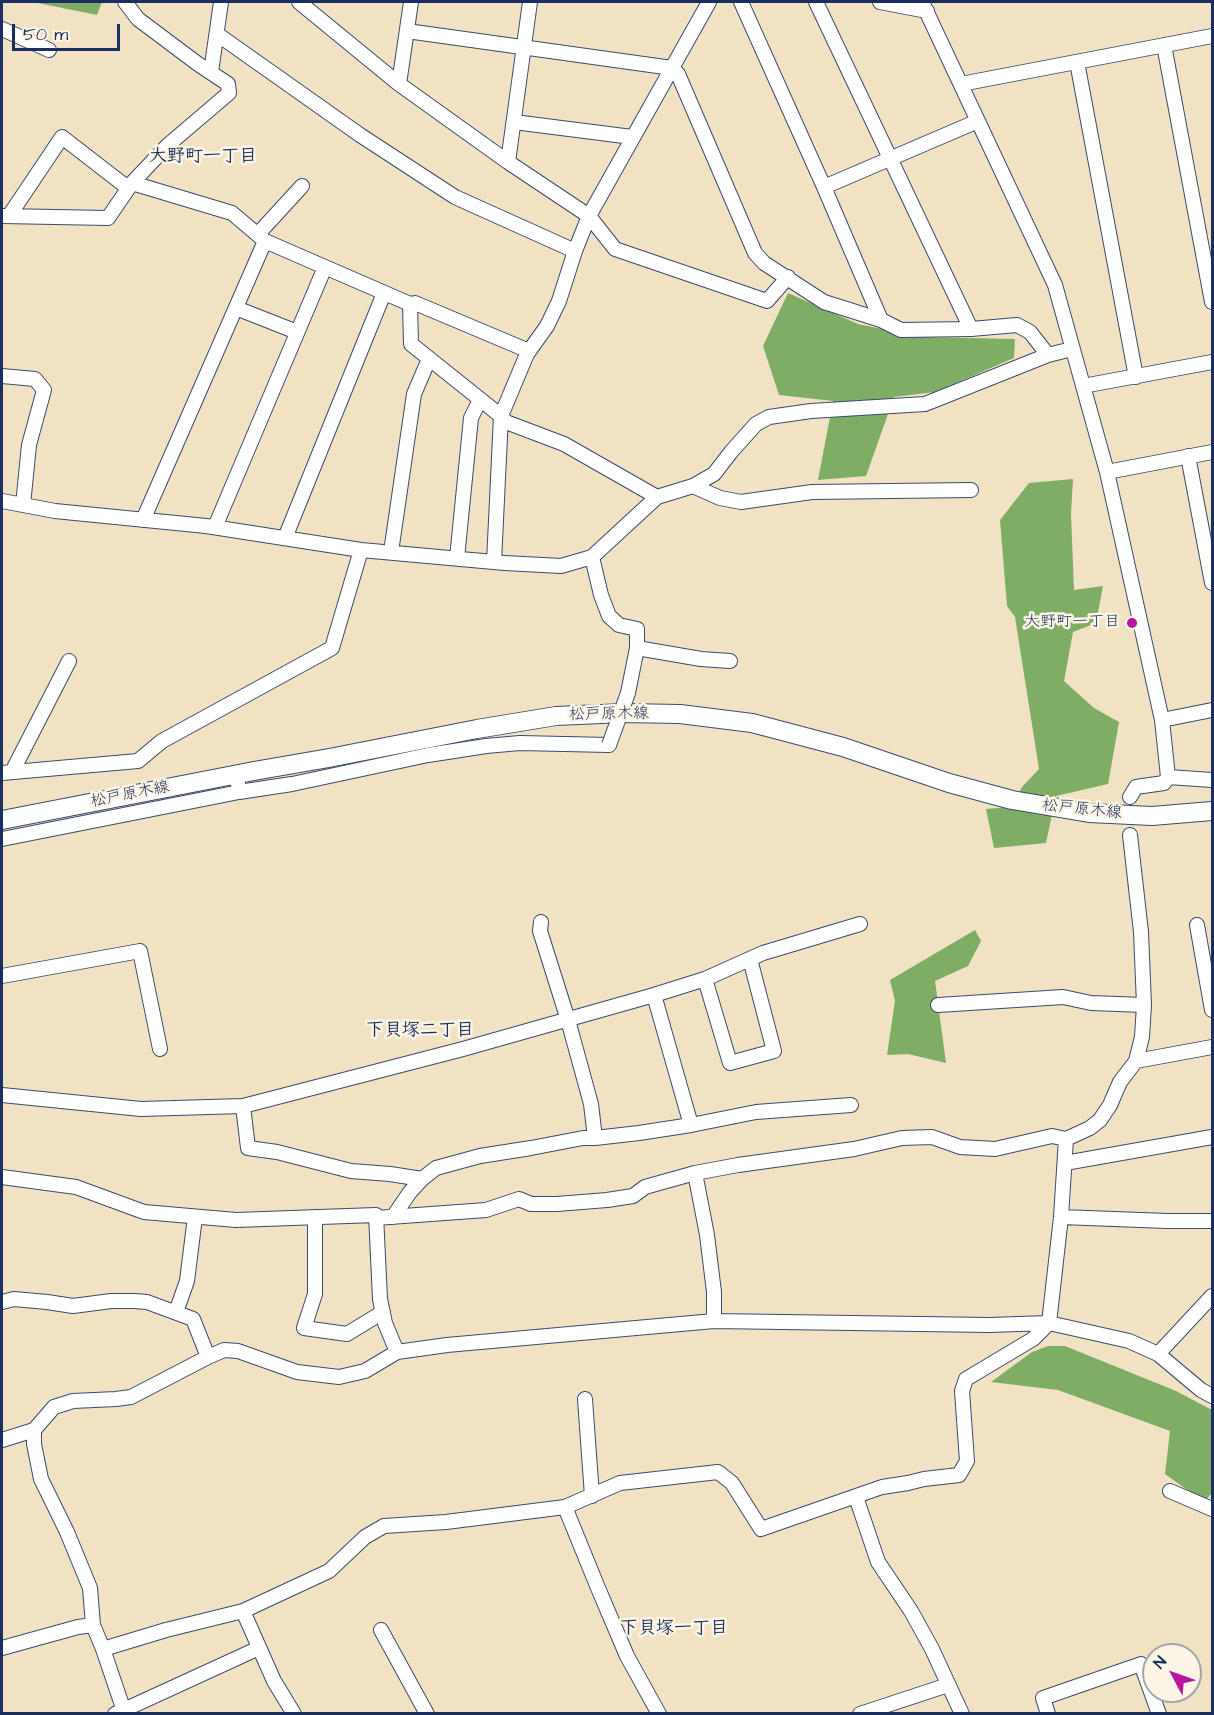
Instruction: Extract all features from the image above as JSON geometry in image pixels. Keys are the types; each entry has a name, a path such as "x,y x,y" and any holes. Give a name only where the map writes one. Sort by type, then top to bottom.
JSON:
{"main road":[{"name":"松戸原木線","path":"2,820 237,783 329,758 477,729 556,716 624,713 680,714 752,723 843,747 949,783 1012,800 1089,813 1152,816 1212,811"}],"street":[{"path":"5,216 108,219 130,186 168,145 229,93 228,84 138,19 125,2"},
{"path":"211,72 221,2"},
{"path":"299,2 399,84 508,162 589,216 615,249 767,301 788,277"},
{"path":"399,84 411,2"},
{"path":"508,162 530,2"},
{"path":"494,562 501,416 529,351 547,326 559,301 589,216 709,2"},
{"path":"741,2 881,320"},
{"path":"816,2 972,329"},
{"path":"880,2 924,6 1055,285 1107,472 1162,720 1168,777 1164,783 1136,787 1130,797"},
{"path":"2,29 50,50"},
{"path":"407,31 672,68 678,74 755,253 764,262 824,302 881,320 901,330 972,329 1017,325 1030,332 1048,355"},
{"path":"218,34 360,135 455,197 575,251"},
{"path":"962,84 1212,36"},
{"path":"1164,45 1212,303"},
{"path":"1077,62 1136,376"},
{"path":"824,187 978,121"},
{"path":"513,122 632,138"},
{"path":"5,216 62,137 130,186 232,213 262,237 325,267 410,304 415,303 529,351"},
{"path":"143,520 236,308 262,237 302,186"},
{"path":"215,527 325,267"},
{"path":"285,538 384,293"},
{"path":"410,304 411,344 506,422 564,444 657,497"},
{"path":"236,308 297,332"},
{"path":"2,501 55,511 215,527 361,550 561,566 592,557 657,497 693,486 714,474 730,452 756,424 769,417 811,411 925,404 1048,355 1072,349"},
{"path":"391,552 414,394 429,359"},
{"path":"1083,386 1212,362"},
{"path":"2,376 35,379 44,390 29,445 22,505"},
{"path":"457,558 471,418 480,400"},
{"path":"1107,472 1212,452"},
{"path":"1188,456 1212,583"},
{"path":"693,486 720,498 741,502 812,492 970,490"},
{"path":"7,772 138,761 162,741 332,648 361,550"},
{"path":"2,839 237,783 292,784 428,755 486,746 520,743 609,745 628,693 638,648 637,629 619,625 609,616 601,595 592,557"},
{"path":"638,648 701,659 730,661"},
{"path":"7,772 69,661"},
{"path":"1162,720 1212,710"},
{"path":"1168,777 1212,780"},
{"path":"376,1218 486,1209 519,1199 531,1204 607,1200 633,1196 645,1187 695,1173 854,1149 902,1138 932,1137 960,1147 988,1149 1013,1146 1052,1136 1066,1139 1090,1128 1100,1120 1110,1105 1120,1082 1136,1061 1142,1037 1144,1005 1141,932 1130,835"},
{"path":"541,921 540,931 591,1104 595,1138"},
{"path":"2,1095 141,1109 243,1106 463,1049 654,995 705,978 763,952 860,924"},
{"path":"1197,925 1212,1010"},
{"path":"2,976 140,951 160,1049"},
{"path":"705,978 730,1063 774,1051 750,959"},
{"path":"654,995 691,1125"},
{"path":"938,1005 1063,997 1091,1003 1144,1005"},
{"path":"1136,1061 1212,1047"},
{"path":"393,1217 410,1192 436,1168 480,1156 583,1137 595,1138 691,1125 756,1112 851,1105"},
{"path":"243,1106 248,1148 277,1152 351,1171 422,1179"},
{"path":"1065,1164 1212,1137"},
{"path":"103,1649 166,1630 243,1611 329,1571 365,1537 384,1526 446,1522 566,1507 620,1483 718,1472 732,1483 761,1528 882,1487 959,1475 967,1461 963,1391 966,1379 1033,1339 1049,1323 1061,1217 1066,1139"},
{"path":"695,1173 707,1235 714,1292 714,1321"},
{"path":"2,1177 76,1188 144,1212 236,1220 376,1215 380,1299 397,1352"},
{"path":"176,1312 188,1281 195,1217"},
{"path":"315,1217 315,1294 304,1328 347,1334 383,1312"},
{"path":"1061,1217 1212,1221"},
{"path":"1158,1354 1212,1296"},
{"path":"2,1302 14,1299 73,1306 111,1301 147,1302 193,1319 208,1357"},
{"path":"2,1440 34,1430 54,1407 73,1401 131,1396 224,1350 238,1351 297,1372 339,1377 365,1371 397,1352 714,1321 989,1325 1049,1323 1129,1341 1158,1354 1201,1390 1212,1396"},
{"path":"585,1399 592,1496"},
{"path":"34,1430 34,1444 41,1479 67,1532 90,1588 93,1625 103,1649 121,1712 259,1648"},
{"path":"1170,1491 1212,1509"},
{"path":"856,1497 878,1562 911,1611 962,1713"},
{"path":"566,1507 627,1656 659,1713"},
{"path":"243,1611 274,1681 294,1713"},
{"path":"2,1648 93,1625"},
{"path":"381,1630 427,1713"},
{"path":"1048,1713 1043,1698 1141,1664 1159,1713"},
{"path":"860,1713 948,1685"}],"green space":[{"path":"33,2 102,2 97,15"},
{"path":"788,293 858,324 923,337 1015,339 1014,358 935,392 894,397 866,476 818,480 833,401 779,395 763,346"},
{"path":"1073,479 1071,514 1074,590 1103,586 1096,623 1073,632 1064,681 1094,708 1119,722 1108,784 1056,796 1046,843 994,848 986,809 1011,807 1022,787 1039,769 1015,617 1007,606 1000,520 1029,483"},
{"path":"975,930 981,941 968,966 935,981 946,1063 908,1054 887,1055 895,1001 890,980"},
{"path":"1048,1346 1065,1346 1176,1391 1212,1410 1212,1493 1204,1502 1165,1474 1170,1431 1058,1390 991,1382 1032,1352"}],"place":[{"name":"大野町一丁目","path":"1132,623"}],"district":[{"name":"大野町一丁目","path":"203,157"},
{"name":"下貝塚二丁目","path":"420,1031"},
{"name":"下貝塚一丁目","path":"674,1629"}]}
